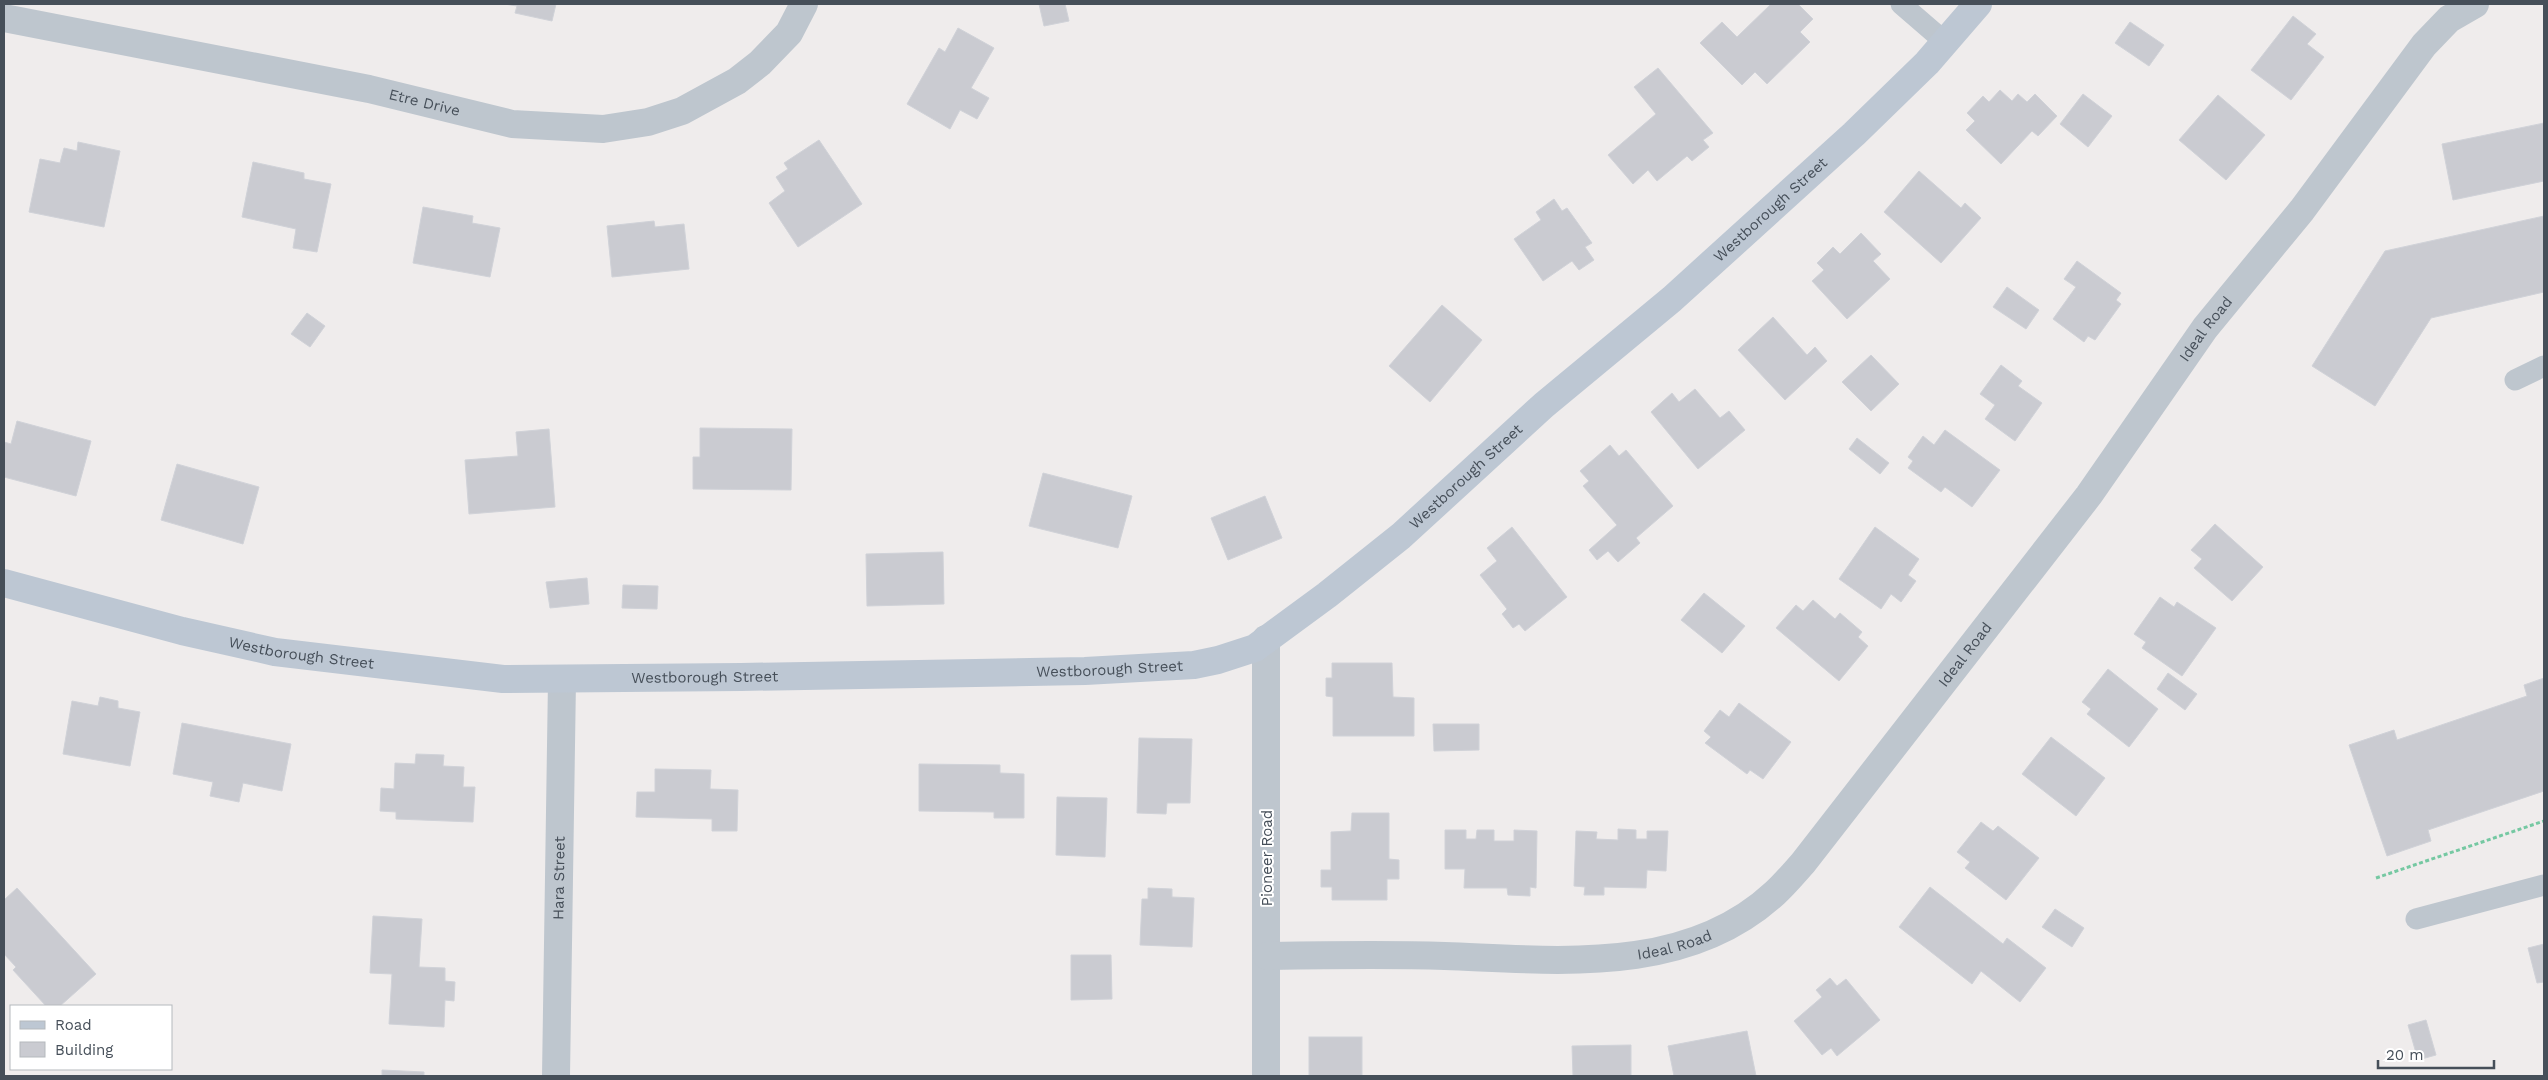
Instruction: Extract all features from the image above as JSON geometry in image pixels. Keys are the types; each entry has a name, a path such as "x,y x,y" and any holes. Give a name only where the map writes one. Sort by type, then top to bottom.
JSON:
{"street":[{"name":"Etre Drive","path":"4,18 369,89 512,124 603,130 648,122 682,111 737,81 760,63 788,33 804,4"},
{"name":"Westborough Street","path":"4,583 182,631 275,652 503,679 562,680 983,673 1194,665 1218,660 1255,648 1327,595 1401,536 1544,405 1672,300 1854,134 1945,42 1978,4"},
{"name":"Ideal Road","path":"1267,956 1419,955 1590,961 1663,950 1692,942 1721,930 1774,894 1803,863 2089,495 2205,328 2302,210 2447,12 2474,4"},
{"name":"Pioneer Road","path":"1266,639 1266,1076"},
{"name":"Hara Street","path":"556,1076 562,680"}],"lane":[{"path":"1902,4 1945,42"},
{"path":"2515,380 2544,366"},
{"path":"2416,920 2544,885"}],"path":[{"path":"2376,878 2544,821"}],"building":[{"path":"504,4 556,4 552,21 515,13 517,6"},
{"path":"1039,4 1065,4 1069,21 1044,26"},
{"path":"1771,4 1798,4 1813,19 1800,32 1810,42 1767,84 1755,72 1742,85 1700,43 1722,22 1737,37"},
{"path":"2293,16 2316,34 2307,44 2324,57 2291,100 2251,70"},
{"path":"2130,22 2164,45 2149,66 2115,43"},
{"path":"958,28 994,48 971,88 989,98 977,119 960,110 950,129 907,104 939,48 945,52"},
{"path":"1658,68 1713,133 1703,140 1709,147 1692,161 1687,156 1657,181 1648,170 1633,184 1608,155 1656,114 1634,87"},
{"path":"2000,90 2012,101 2018,94 2027,102 2035,94 2057,116 2038,136 2032,131 2001,164 1966,130 1975,121 1967,113 1983,96 1989,102"},
{"path":"2083,94 2112,116 2088,147 2060,124"},
{"path":"2218,95 2265,135 2226,180 2179,140"},
{"path":"2544,123 2544,181 2453,200 2442,144"},
{"path":"819,140 862,204 798,247 769,203 785,191 776,177 788,169 784,163"},
{"path":"78,142 120,151 104,227 29,212 40,159 60,163 64,148 77,151"},
{"path":"253,162 304,173 304,179 331,184 317,252 293,248 296,229 242,217"},
{"path":"1919,171 1961,208 1965,203 1981,218 1941,263 1884,212"},
{"path":"1554,199 1562,211 1567,208 1592,243 1585,247 1594,260 1579,270 1572,261 1543,281 1514,239 1541,220 1536,212"},
{"path":"423,207 473,216 472,223 500,228 490,277 413,263"},
{"path":"2544,216 2544,292 2431,318 2375,406 2312,366 2385,251"},
{"path":"654,221 655,227 684,224 689,269 612,277 607,226"},
{"path":"1861,233 1881,254 1873,261 1890,279 1847,319 1812,281 1824,270 1817,263 1833,247 1840,254"},
{"path":"2077,261 2121,293 2116,300 2121,304 2095,340 2088,336 2084,342 2053,319 2076,287 2064,279"},
{"path":"2007,287 2039,310 2026,329 1993,307"},
{"path":"1442,305 1482,340 1430,402 1389,366"},
{"path":"307,313 325,326 310,347 291,334"},
{"path":"1773,317 1807,355 1815,347 1827,361 1785,400 1738,350"},
{"path":"1871,355 1899,384 1871,411 1842,382"},
{"path":"2001,365 2022,381 2018,386 2042,403 2015,441 1985,419 1995,405 1980,394"},
{"path":"1695,389 1720,418 1729,411 1745,430 1698,469 1651,412 1672,393 1679,402"},
{"path":"17,421 91,441 76,496 4,477 4,442 11,444"},
{"path":"700,428 792,429 791,490 693,489 693,457 700,457"},
{"path":"549,429 555,507 469,514 465,460 518,456 516,432"},
{"path":"1945,430 2000,470 1972,507 1945,487 1941,492 1908,468 1913,461 1908,457 1923,436 1934,445"},
{"path":"1857,438 1889,463 1880,474 1849,449"},
{"path":"1610,445 1619,456 1626,450 1673,506 1636,538 1640,543 1618,562 1608,551 1597,560 1589,550 1617,525 1583,486 1589,481 1580,471"},
{"path":"177,464 259,487 243,544 161,520"},
{"path":"1043,473 1132,496 1118,548 1029,526"},
{"path":"1265,496 1282,538 1228,560 1211,518"},
{"path":"2215,524 2263,567 2232,601 2194,568 2202,559 2191,550"},
{"path":"1512,527 1567,597 1525,631 1519,624 1513,628 1502,614 1507,609 1480,575 1497,561 1487,548"},
{"path":"1875,527 1919,559 1908,575 1916,581 1901,602 1891,594 1881,609 1839,579"},
{"path":"943,552 944,604 867,606 866,554"},
{"path":"587,578 589,604 550,608 546,582"},
{"path":"623,585 658,586 657,609 622,608"},
{"path":"1704,593 1745,626 1722,653 1681,620"},
{"path":"2160,597 2174,607 2177,602 2216,628 2182,676 2142,648 2146,642 2134,634"},
{"path":"1813,600 1835,619 1840,613 1862,632 1858,637 1868,646 1839,681 1776,628 1796,605 1803,611"},
{"path":"1332,663 1392,663 1393,697 1414,698 1414,736 1333,736 1333,697 1326,696 1326,678 1332,678"},
{"path":"2108,669 2158,709 2129,747 2087,714 2091,709 2082,702"},
{"path":"2168,673 2197,694 2185,710 2157,689"},
{"path":"2544,678 2544,791 2428,830 2431,841 2387,856 2349,745 2394,730 2397,740 2527,696 2524,685"},
{"path":"100,697 118,701 118,708 140,712 130,766 63,754 72,701 98,706"},
{"path":"1739,703 1791,742 1763,779 1750,770 1747,774 1705,743 1711,737 1704,731 1720,710 1729,717"},
{"path":"182,723 291,744 282,791 243,783 239,802 210,796 213,782 173,774"},
{"path":"1433,724 1479,724 1479,750 1434,751"},
{"path":"2051,737 2105,778 2076,816 2022,774"},
{"path":"1139,738 1192,739 1190,803 1167,803 1166,814 1137,813"},
{"path":"416,754 444,755 443,766 464,767 463,787 475,787 473,822 396,819 396,812 380,811 381,788 394,789 395,763 415,764"},
{"path":"919,764 1000,765 1000,773 1024,774 1024,818 994,818 994,812 919,811"},
{"path":"655,769 711,770 710,789 738,790 737,831 712,831 712,819 636,817 637,792 655,792"},
{"path":"1057,797 1107,798 1105,857 1056,855"},
{"path":"1352,813 1389,813 1389,859 1399,860 1399,879 1387,879 1387,900 1332,900 1332,887 1321,887 1321,870 1331,870 1331,832 1351,831"},
{"path":"1981,822 1993,831 1998,826 2039,858 2006,900 1965,868 1970,862 1957,852"},
{"path":"1618,829 1636,830 1636,839 1647,839 1647,831 1668,831 1666,871 1647,870 1646,888 1604,887 1604,895 1584,895 1585,887 1574,886 1576,831 1597,832 1596,839 1618,840"},
{"path":"1445,830 1466,830 1466,839 1476,839 1477,830 1494,830 1494,841 1514,841 1514,830 1537,831 1536,888 1530,887 1530,896 1508,895 1507,888 1464,888 1465,869 1445,869"},
{"path":"1930,887 2003,944 2007,938 2046,968 2020,1002 1981,971 1972,984 1899,927"},
{"path":"17,888 96,974 61,1005 45,1005 13,970 16,967 4,954 4,900"},
{"path":"1148,888 1172,889 1172,897 1194,898 1192,947 1140,945 1142,899 1148,899"},
{"path":"2055,909 2084,928 2072,947 2042,927"},
{"path":"373,916 422,919 419,967 445,968 445,981 455,982 454,1001 445,1000 444,1027 389,1024 392,974 370,973"},
{"path":"2544,944 2544,982 2537,983 2528,948"},
{"path":"1071,955 1111,955 1112,999 1071,1000"},
{"path":"1830,978 1837,986 1846,979 1880,1020 1837,1056 1831,1048 1822,1055 1794,1021 1822,997 1816,990"},
{"path":"2426,1020 2436,1055 2418,1060 2408,1025"},
{"path":"1747,1031 1756,1076 1674,1076 1668,1046"},
{"path":"1309,1037 1362,1037 1362,1076 1309,1076"},
{"path":"1631,1045 1631,1076 1573,1076 1572,1046"},
{"path":"382,1070 424,1072 424,1076 382,1076"}]}
